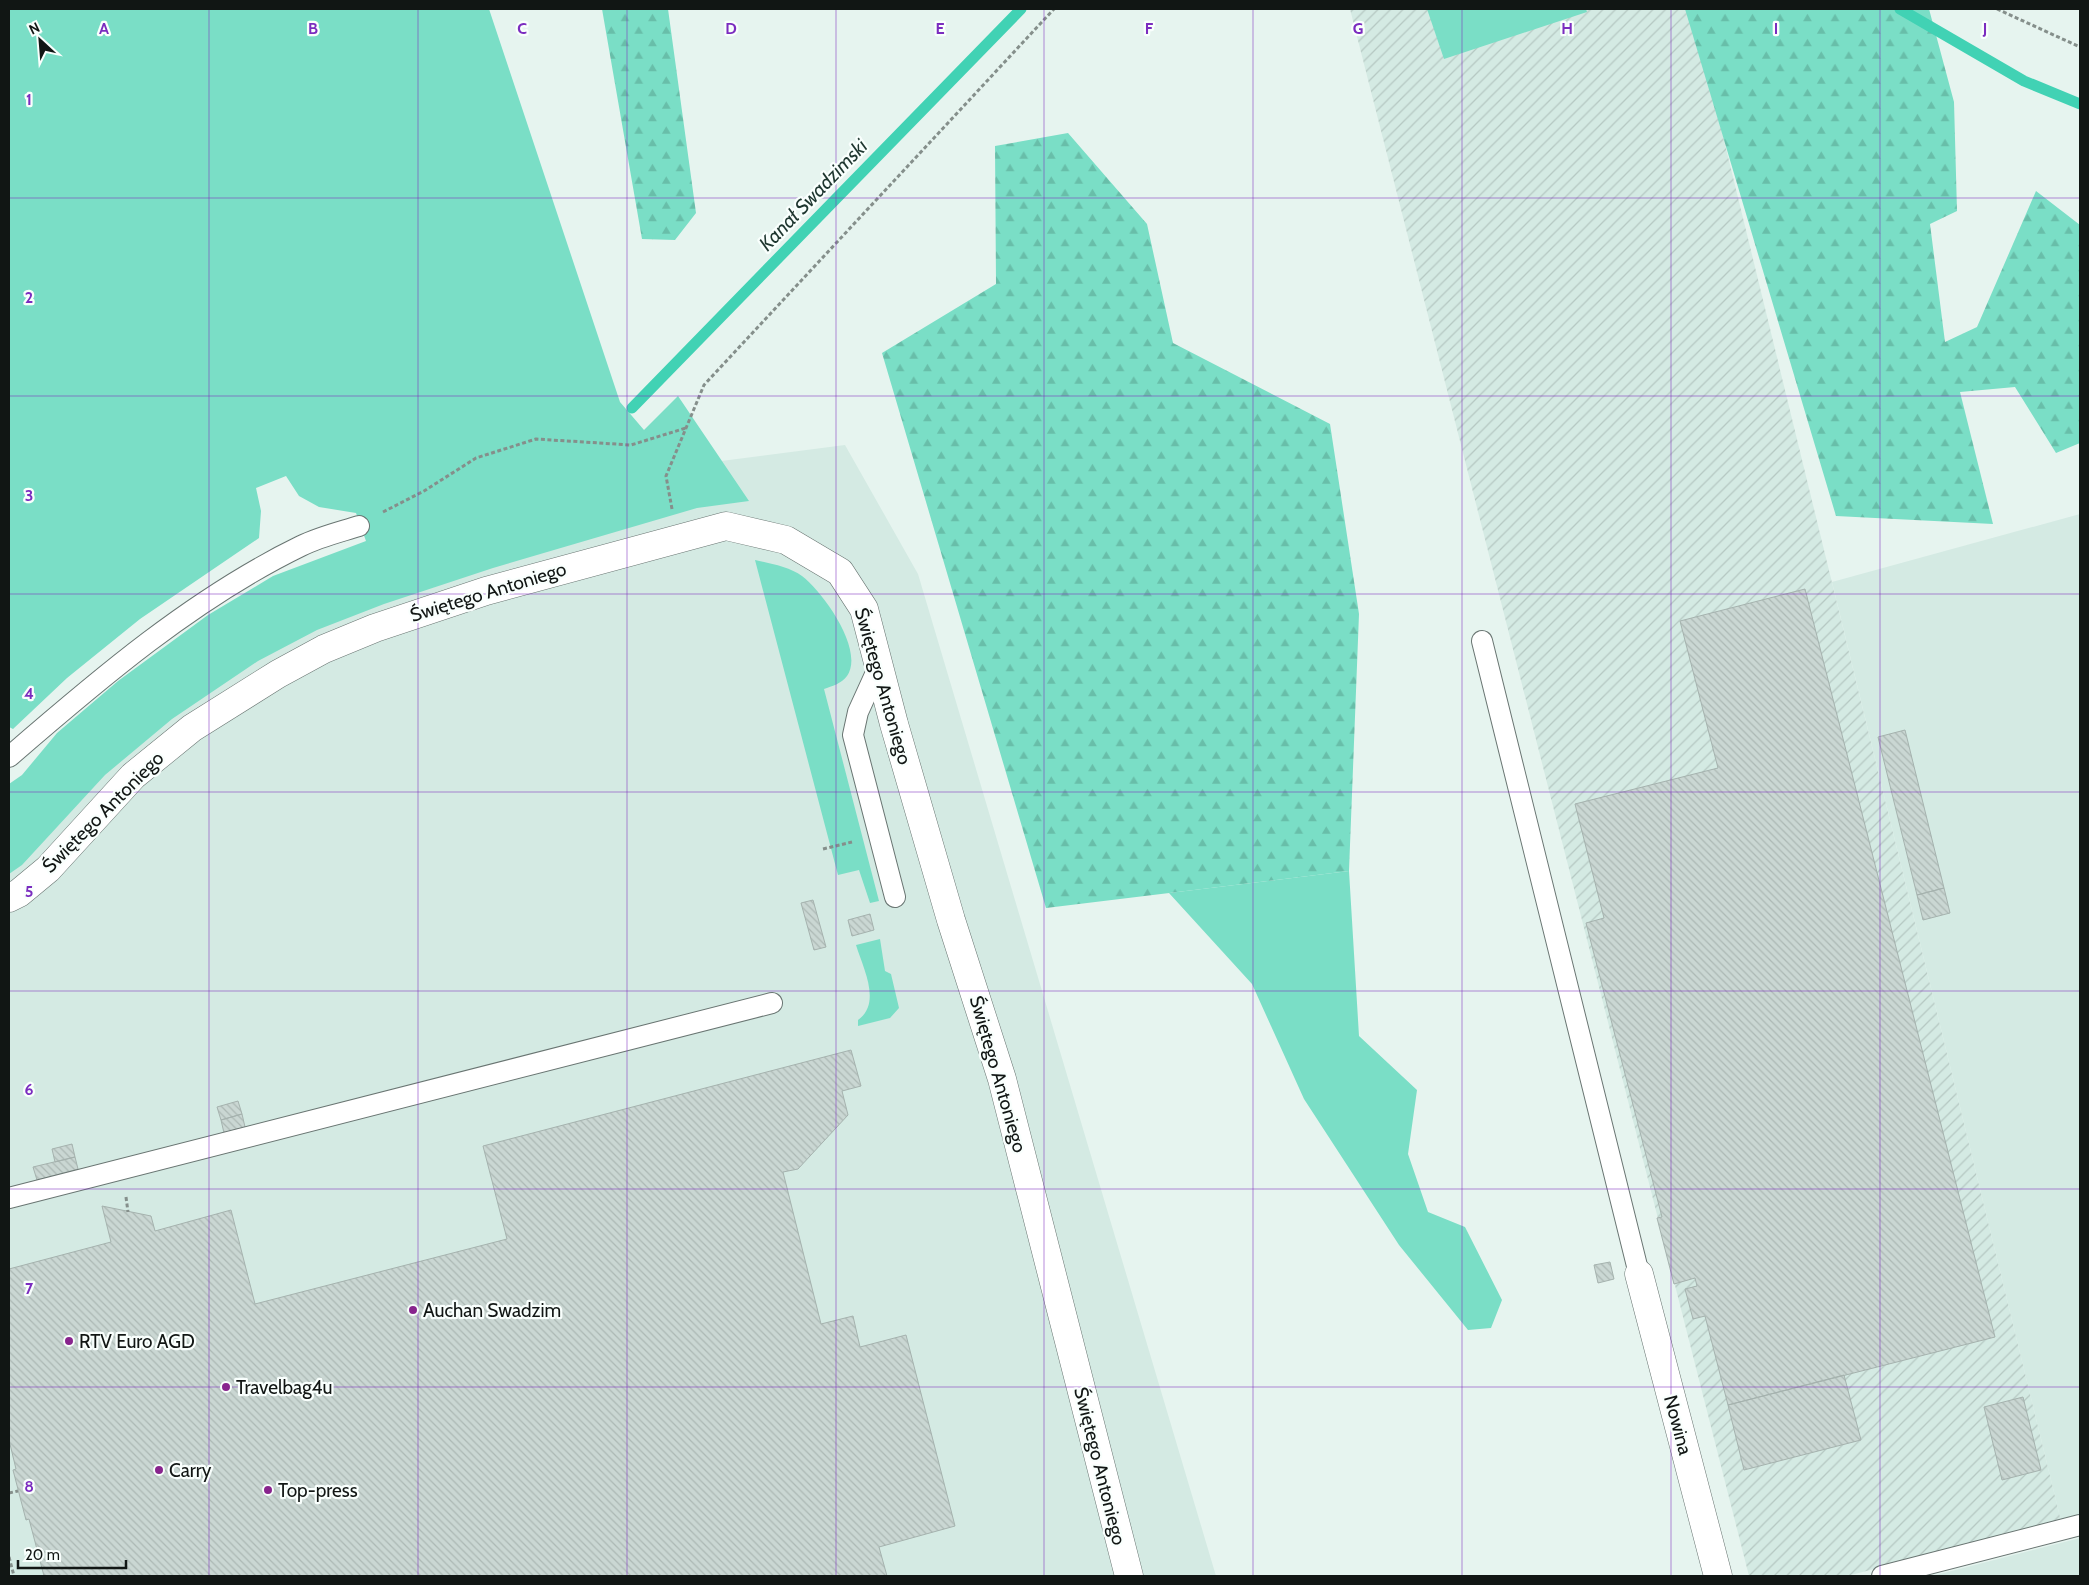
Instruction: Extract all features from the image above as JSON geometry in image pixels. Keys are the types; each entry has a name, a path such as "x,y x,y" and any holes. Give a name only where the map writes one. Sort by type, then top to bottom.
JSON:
{"street":[{"name":"Świętego Antoniego","path":"9,898 19,893 48,870 133,776 192,728 324,649 403,617 558,570 726,526 786,540 840,572 864,609 951,920 1002,1079 1129,1576"},
{"name":"Nowina","path":"1639,1274 1718,1576"}],"lane":[{"path":"9,757 90,686 229,585 303,545 359,526"},
{"path":"1482,640 1639,1274"},
{"path":"879,666 858,712 853,734 895,897"},
{"path":"9,1198 772,1004"},
{"path":"1882,1576 2080,1525"}],"path":[{"path":"677,539 666,476 704,385 1054,9"},
{"path":"1997,9 2080,47"},
{"path":"359,526 424,491 476,458 536,439 630,445 686,428"},
{"path":"9,1493 18,1491"},
{"path":"9,1557 14,1576"}],"shaded area":[{"path":"1350,9 1692,9 2061,1521 1847,1576 1749,1576"},
{"path":"845,445 918,574 1216,1576 9,1576 9,815 125,696 613,475"},
{"path":"2080,514 2080,1516 2061,1521 1832,582"},
{"path":"2080,1538 2080,1576 1932,1576"}],"green space":[{"path":"9,9 489,9 620,402 644,430 678,396 749,501 697,508 493,568 384,604 317,630 258,661 172,719 105,775 22,865 9,874 9,784 22,775 57,733 118,681 208,615 273,576 366,541 356,513 319,507 299,496 286,476 256,488 261,511 259,538 140,619 67,678 13,729 9,727"},
{"path":"602,9 668,9 696,213 675,240 642,239"},
{"path":"1427,9 1586,9 1587,12 1444,59"},
{"path":"1685,9 1929,9 1954,102 1957,211 1930,224 1945,342 1977,327 2036,191 2080,225 2080,443 2056,453 2015,387 1960,392 1993,524 1836,516"},
{"path":"1068,133 1147,224 1173,343 1330,424 1359,614 1349,871 1046,908 882,353 996,284 995,146"},
{"path":"755,560 786,568 802,576 811,584 830,608 846,637 851,652 851,665 847,676 839,683 824,689 879,901 870,903 859,870 838,875"},
{"path":"1349,871 1359,1036 1417,1090 1408,1154 1428,1212 1465,1227 1502,1300 1491,1328 1468,1330 1399,1245 1304,1099 1252,984 1169,893"},
{"path":"880,939 885,971 891,974 899,1008 890,1018 858,1026 858,1020 865,1013 869,1004 870,995 866,974 856,945"}],"building":[{"path":"1805,589 1995,1337 1728,1405 1705,1316 1693,1319 1685,1289 1697,1286 1695,1278 1674,1284 1657,1218 1662,1217 1586,923 1604,918 1575,804 1718,768 1680,621"},
{"path":"1905,730 1944,888 1917,895 1878,737"},
{"path":"1944,888 1950,913 1923,920 1917,895"},
{"path":"813,900 826,947 814,950 801,903"},
{"path":"870,914 874,930 852,936 848,920"},
{"name":"Auchan Swadzim","path":"851,1050 861,1086 842,1091 848,1115 798,1169 783,1172 821,1324 853,1316 860,1347 906,1335 955,1526 879,1547 887,1576 44,1576 29,1519 26,1520 13,1470 16,1469 9,1440 9,1269 111,1242 102,1206 151,1216 155,1231 231,1210 255,1304 507,1239 483,1146"},
{"path":"238,1101 242,1114 221,1120 217,1107"},
{"path":"242,1114 245,1127 224,1133 221,1120"},
{"path":"72,1144 75,1157 55,1162 52,1149"},
{"path":"75,1157 78,1169 37,1180 33,1167"},
{"path":"1610,1262 1614,1279 1598,1283 1594,1265"},
{"path":"1844,1375 1861,1440 1744,1470 1728,1405"},
{"path":"2023,1397 2041,1470 2002,1480 1984,1407"}],"waterway":[{"name":"Kanał Swadzimski","path":"632,408 1021,9"},
{"path":"1900,9 2024,81 2080,104"}],"place":[{"name":"Auchan Swadzim","path":"413,1310"},
{"name":"RTV Euro AGD","path":"69,1341"},
{"name":"Travelbag4u","path":"226,1387"},
{"name":"Carry","path":"159,1470"},
{"name":"Top-press","path":"268,1490"}]}
